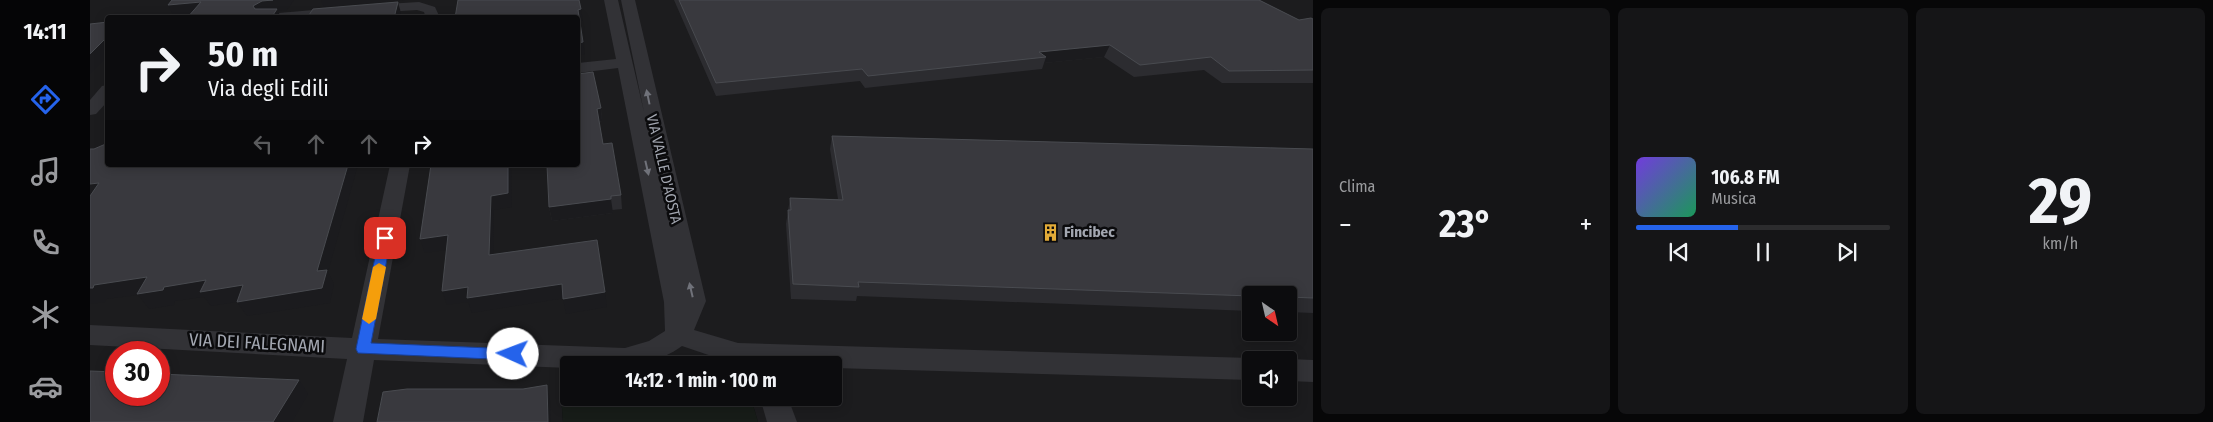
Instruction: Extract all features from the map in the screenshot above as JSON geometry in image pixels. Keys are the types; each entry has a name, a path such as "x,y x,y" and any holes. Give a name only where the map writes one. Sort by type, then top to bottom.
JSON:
{"street":[{"name":"VIA VALLE D'AOSTA","path":"611,0 623,63 676,302 679,335"},
{"name":"VIA VALLE D'AOSTA","path":"628,0 694,301 679,335"},
{"path":"302,15 408,6 420,6 430,10 432,15"},
{"path":"580,68 623,63"},
{"path":"90,110 105,93"},
{"path":"90,119 105,117"},
{"path":"348,422 400,167"},
{"name":"VIA DEI FALEGNAMI","path":"90,335 363,349"},
{"path":"363,349 625,359 658,350 679,335 743,356"},
{"path":"737,354 1242,369"},
{"path":"1297,370 1313,371"},
{"path":"777,406 782,422"}],"shaded area":[{"path":"90,0 1313,0 1313,422 758,422 753,406 842,406 842,356 560,356 560,406 562,406 563,422 90,422"},
{"path":"562,406 753,406 758,422 563,422"}],"building":[{"path":"172,0 273,0 262,1 253,6 255,9 277,9 273,15 190,15 201,2 168,5"},
{"path":"458,0 579,0 581,9 578,10 579,15 456,15"},
{"path":"679,0 1259,0 1299,20 1313,19 1313,70 1229,71 1211,57 1140,65 1110,45 1039,52 1046,57 868,76 862,69 716,83"},
{"path":"398,2 395,15 309,15 313,9"},
{"path":"105,22 105,39 90,54 90,24"},
{"path":"580,23 583,42 580,43"},
{"path":"593,72 601,108 597,109 603,144 612,143 621,195 611,196 611,199 549,207 547,167 580,167 580,74"},
{"name":"Fincibec","path":"832,136 1313,149 1313,298 1298,297 1298,286 1242,286 1242,296 858,282 859,287 793,284 788,210 791,210 790,198 843,200"},
{"path":"105,144 105,167 347,167 317,271 327,270 322,288 237,302 243,285 200,292 206,280 137,294 147,277 94,285 93,288 90,288 90,196 99,183 90,184 90,149"},
{"path":"431,167 508,167 508,193 491,196 489,255 597,240 605,292 563,299 562,284 467,298 468,287 442,291 448,235 420,239"},
{"path":"90,371 105,372 105,406 170,406 170,374 299,380 273,422 90,422"},
{"path":"547,385 548,422 377,422 383,392 407,389 523,389"}],"slow traffic":[{"path":"369,319 379,267"}],"place":[{"name":"Fincibec","path":"1050,232"}],"route":[{"path":"385,238 363,349 513,354"}]}
